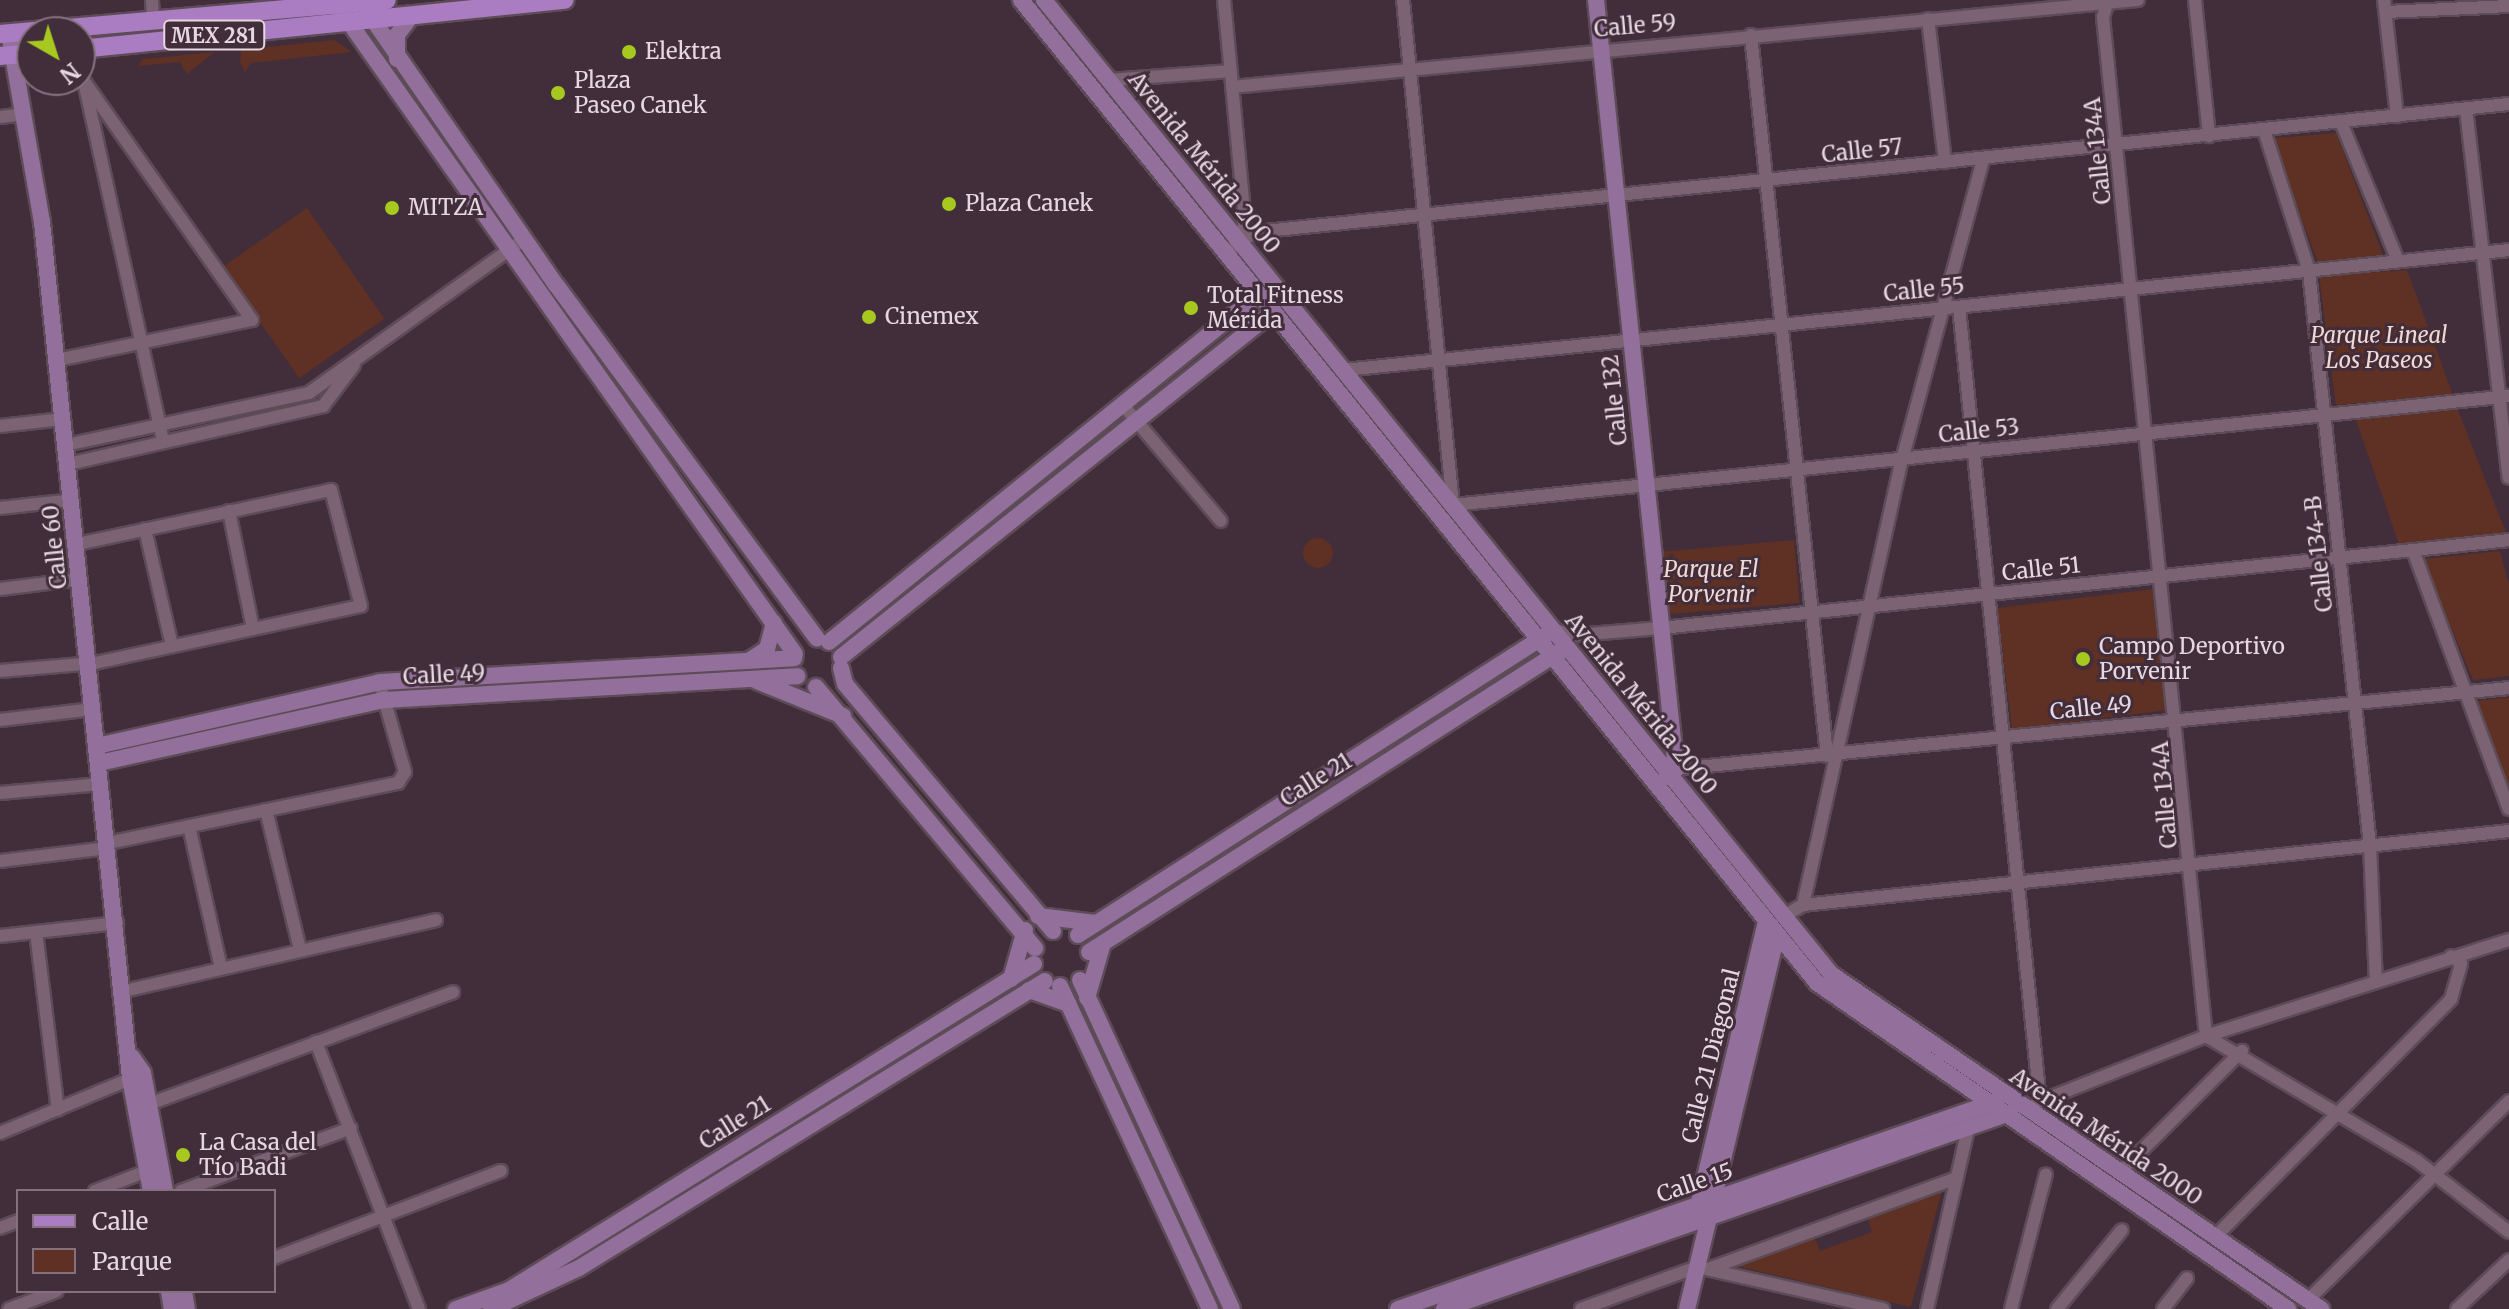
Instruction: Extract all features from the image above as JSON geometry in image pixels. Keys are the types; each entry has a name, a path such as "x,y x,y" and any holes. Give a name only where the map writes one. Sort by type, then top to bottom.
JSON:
{"main road":[{"name":"MEX 281","path":"4,34 387,0"},
{"name":"MEX 281","path":"354,5 412,15 565,0"},
{"name":"MEX 281","path":"96,47 349,22 354,5"}],"street":[{"path":"152,0 153,19"},
{"name":"Avenida Mérida 2000","path":"1021,0 1259,294 1553,630 1572,641 1667,776 1774,919 1831,974 2023,1109 2315,1304"},
{"name":"Avenida Mérida 2000","path":"1044,0 1344,370 1537,641 1667,776"},
{"path":"1224,0 1245,222 1239,240"},
{"path":"1403,0 1426,215 1446,510"},
{"name":"Calle 132","path":"1596,0 1646,486 1667,776"},
{"name":"Calle 59","path":"1232,87 1602,48 2138,0"},
{"path":"2195,0 2209,136"},
{"name":"Calle 134A","path":"2108,1 2118,145 2164,576 2206,1036"},
{"path":"354,5 801,626 829,637 856,698 1038,916 1053,931 1078,935 1096,948"},
{"path":"2397,116 2385,6 2509,6"},
{"path":"397,61 397,35 412,15"},
{"path":"1928,19 1945,162"},
{"path":"349,22 774,623 794,656 797,676 816,687 847,717 1025,930 1035,956 1069,1004 1210,1309"},
{"name":"Calle 60","path":"4,34 6,56 23,114 57,360 124,991 151,1189"},
{"path":"1751,35 1811,613 1831,756"},
{"path":"1109,80 1231,71"},
{"path":"86,96 163,442"},
{"path":"57,360 252,320 95,96"},
{"name":"Calle 57","path":"1226,252 1239,240 1255,232 2509,104"},
{"path":"2466,109 2505,397 2509,478"},
{"path":"0,117 23,114"},
{"path":"2341,122 2398,261"},
{"name":"Calle 134-B","path":"2264,130 2309,271 2370,846 2376,981"},
{"path":"1803,905 1831,756 1902,460 1940,309 1983,159"},
{"path":"66,445 309,393 524,239"},
{"name":"Calle 55","path":"1344,370 2509,250"},
{"path":"794,656 829,637 1259,294"},
{"path":"1959,307 2000,739 2040,1101"},
{"path":"816,687 857,644 1274,311"},
{"path":"68,464 323,406 364,352"},
{"name":"Calle 53","path":"1446,510 1646,486 2505,397"},
{"path":"1122,404 1221,521"},
{"path":"0,426 63,419"},
{"path":"657,458 672,446"},
{"path":"0,671 88,662 361,606 331,490 76,544"},
{"path":"0,508 72,500"},
{"path":"229,511 253,629"},
{"path":"145,529 172,646"},
{"name":"Calle 51","path":"1572,641 1657,628 2509,540"},
{"path":"2413,550 2509,809"},
{"path":"0,589 80,579"},
{"path":"748,661 767,649 774,623"},
{"path":"801,626 829,637"},
{"name":"Calle 21","path":"1078,935 1553,630"},
{"name":"Calle 21","path":"1096,948 1572,641"},
{"path":"856,698 857,644"},
{"name":"Calle 49","path":"97,746 380,682 794,656"},
{"path":"577,690 578,671"},
{"name":"Calle 49","path":"99,763 384,700 797,676"},
{"path":"752,679 847,717"},
{"path":"0,861 108,846 398,783 405,772 380,682"},
{"name":"Calle 49","path":"1667,776 2356,701 2509,688"},
{"path":"0,720 93,709"},
{"path":"229,716 232,734"},
{"path":"0,793 101,784"},
{"path":"1305,790 1316,806"},
{"path":"930,816 944,804"},
{"path":"266,810 300,950"},
{"path":"189,826 221,968"},
{"path":"1774,919 1803,905 2509,831"},
{"path":"1038,916 1096,923"},
{"name":"Avenida Mérida 2000","path":"1774,919 1777,935 1817,983 1955,1082 2288,1309"},
{"name":"Calle 21 Diagonal","path":"1687,1309 1702,1268 1705,1211 1774,919"},
{"path":"124,991 436,920"},
{"path":"0,936 117,923"},
{"path":"1011,979 1025,930"},
{"path":"1035,956 1053,931"},
{"path":"36,932 58,1110"},
{"name":"Calle 21 Diagonal","path":"1705,1211 1777,935"},
{"path":"2023,1109 2206,1036 2376,981 2456,960 2509,940"},
{"path":"1096,948 1080,980 1232,1309"},
{"path":"1087,998 1096,948"},
{"name":"Calle 21","path":"456,1309 509,1290 840,1082 1011,979 1035,956"},
{"path":"2215,1237 2332,1113 2451,999 2456,960"},
{"path":"1053,984 1080,980"},
{"name":"Calle 21","path":"491,1309 547,1286 1029,990 1053,984"},
{"path":"1029,990 1069,1004"},
{"path":"149,1104 453,992"},
{"path":"2206,1036 2242,1051 2332,1113 2434,1174 2509,1232"},
{"path":"316,1042 419,1309"},
{"path":"2120,1172 2242,1051"},
{"path":"0,1133 136,1076"},
{"name":"Calle 60","path":"136,1076 149,1104 165,1189"},
{"path":"840,1082 849,1100"},
{"path":"1947,1122 1960,1099 1955,1082"},
{"name":"Calle 15","path":"1398,1309 1968,1129 1997,1110 2005,1096"},
{"path":"2315,1304 2434,1174 2509,1101"},
{"name":"Calle 15","path":"1444,1309 1468,1305 1705,1211 1947,1122 1997,1110 2023,1109"},
{"path":"186,1189 351,1128"},
{"path":"1927,1309 1968,1129"},
{"path":"100,1189 147,1171"},
{"path":"276,1257 501,1171"},
{"path":"1149,1178 1168,1171"},
{"path":"2011,1309 2046,1174"},
{"path":"1581,1309 1957,1178"},
{"path":"676,1186 685,1202"},
{"path":"2057,1309 2122,1230"},
{"path":"2457,1309 2509,1260"},
{"path":"1702,1268 1883,1309"},
{"path":"2163,1309 2187,1278"},
{"path":"9,1309 52,1293"},
{"path":"172,1309 183,1295"}],"green space":[{"path":"334,40 352,52 251,63 245,72 240,62 241,50"},
{"path":"215,52 187,74 180,62 138,66 143,59"},
{"name":"Parque Lineal Los Paseos","path":"2336,133 2385,260 2320,267 2273,145 2276,138"},
{"path":"307,208 384,319 299,378 222,268"},
{"name":"Parque Lineal Los Paseos","path":"2407,270 2453,395 2336,405 2319,276"},
{"name":"Parque Lineal Los Paseos","path":"2457,408 2507,535 2399,544 2356,420"},
{"path":"1318,538 1324,539 1332,547 1332,559 1324,567 1318,568 1312,567 1304,559 1303,553 1304,547 1312,539"},
{"name":"Parque El Porvenir","path":"1794,540 1799,603 1666,614 1661,552"},
{"path":"2500,551 2509,585 2509,676 2473,680 2423,559"},
{"name":"Campo Deportivo Porvenir","path":"2153,589 2168,710 2012,729 1997,608"},
{"path":"2509,697 2509,790 2478,701"},
{"path":"1942,1190 1911,1307 1728,1264 1813,1235 1820,1251 1872,1232 1867,1216"}],"place":[{"name":"Elektra","path":"629,52"},
{"name":"Plaza Paseo Canek","path":"558,93"},
{"name":"Plaza Canek","path":"949,204"},
{"name":"MITZA","path":"392,208"},
{"name":"Total Fitness Mérida","path":"1191,308"},
{"name":"Cinemex","path":"869,317"},
{"name":"Campo Deportivo Porvenir","path":"2083,659"},
{"name":"La Casa del Tío Badi","path":"183,1155"}]}
